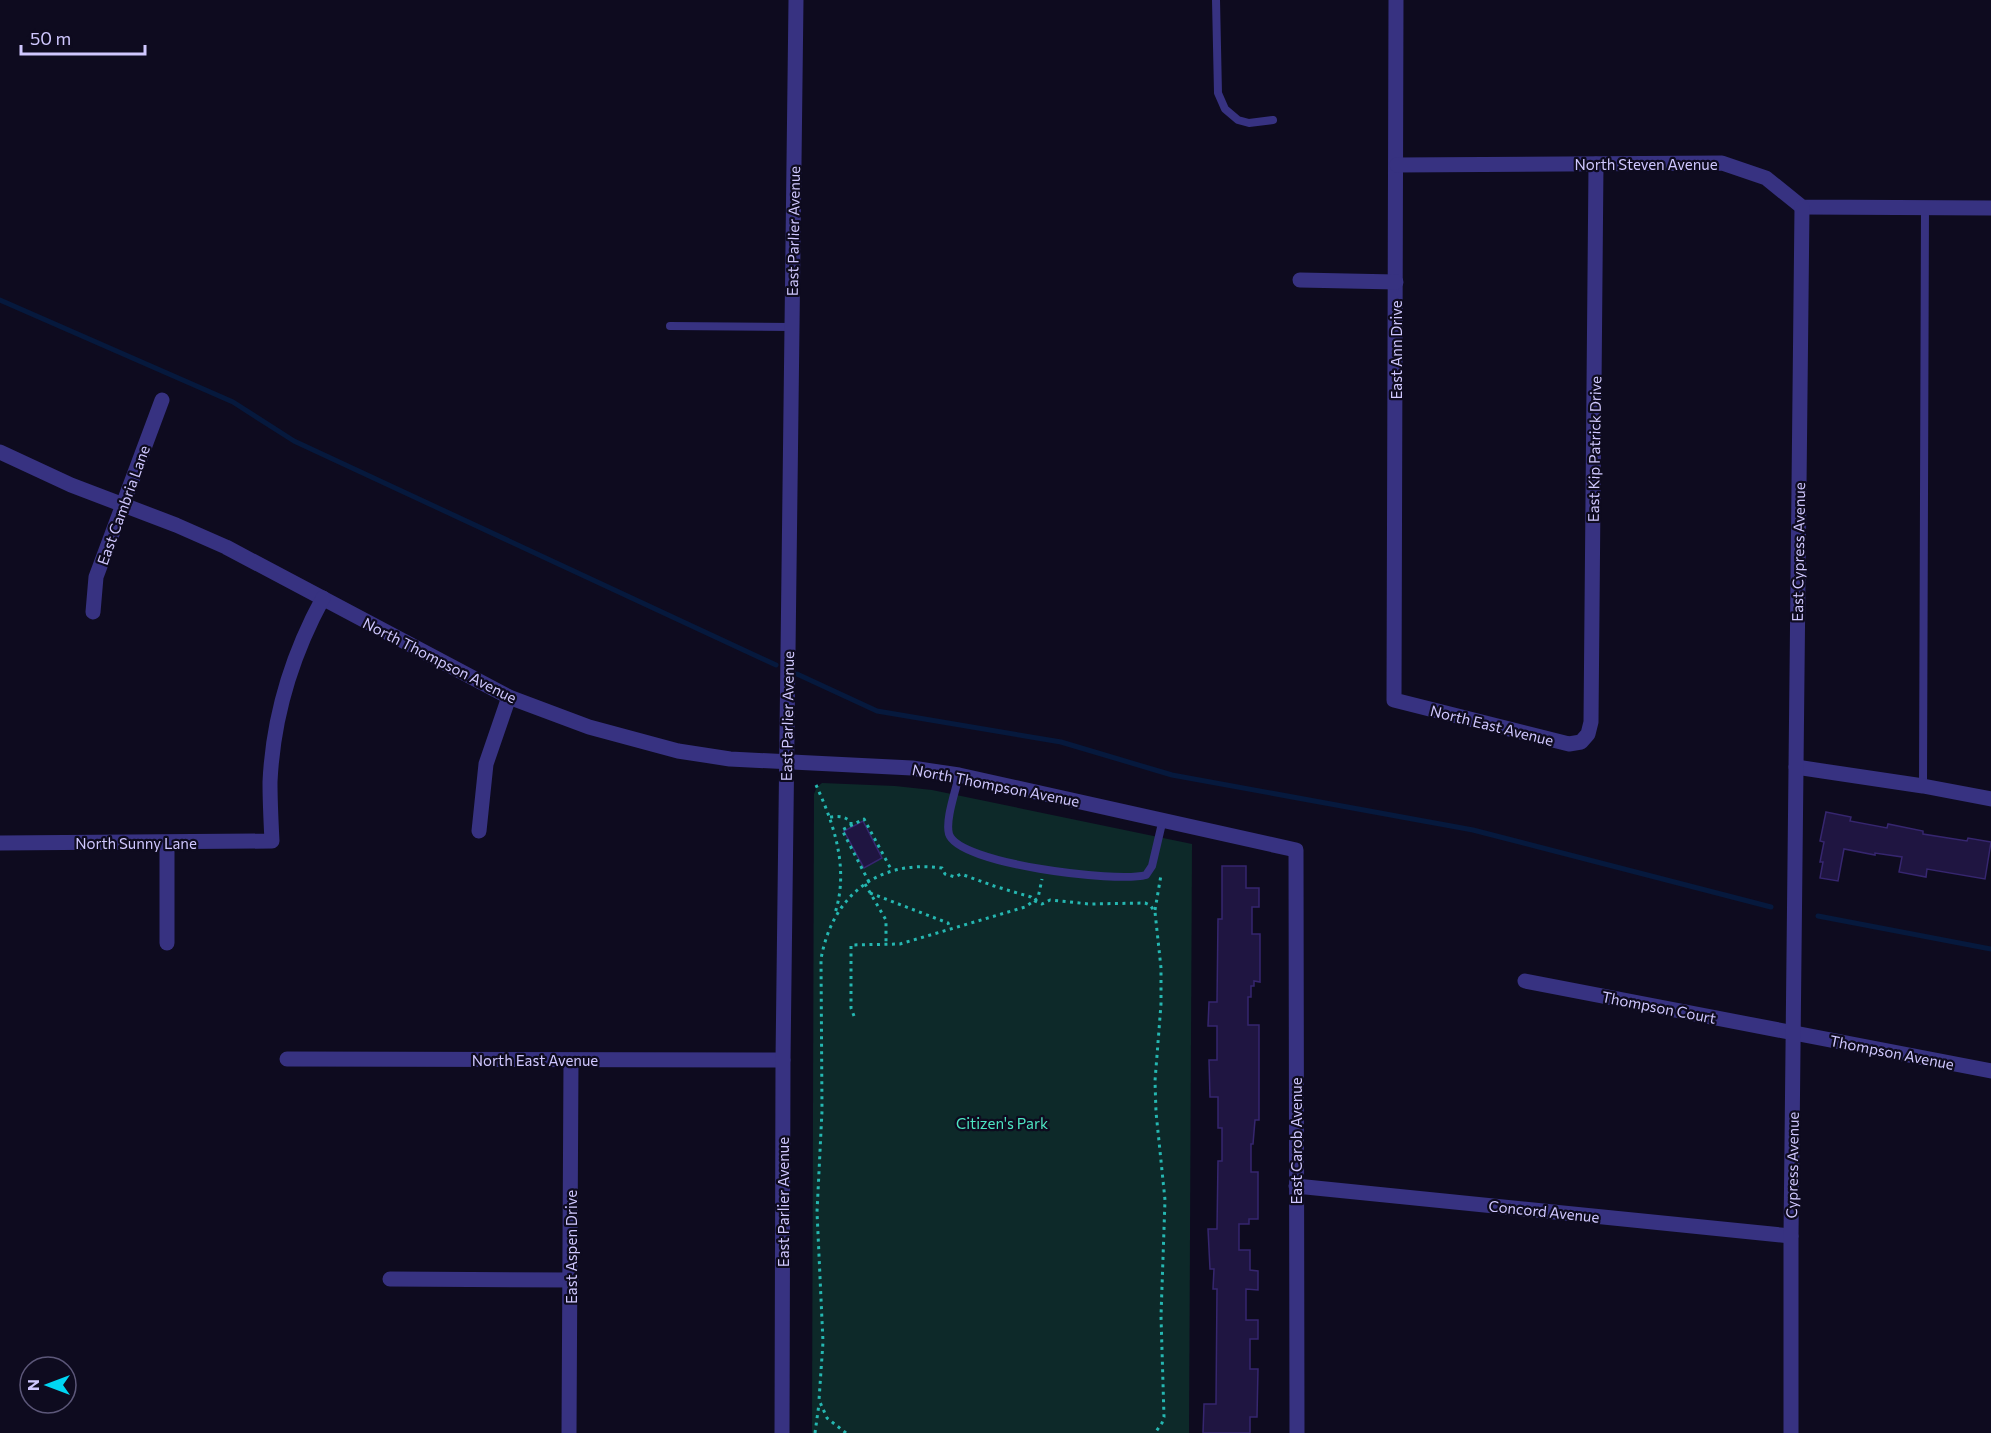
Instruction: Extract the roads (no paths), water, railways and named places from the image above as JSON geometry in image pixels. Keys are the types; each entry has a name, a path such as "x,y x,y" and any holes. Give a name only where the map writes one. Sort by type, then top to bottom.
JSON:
{"street":[{"name":"East Parlier Avenue","path":"782,1433 783,1060 796,0"},
{"name":"East Ann Drive","path":"1394,700 1396,0"},
{"name":"North Steven Avenue","path":"1397,165 1722,163 1766,178 1802,207"},
{"name":"East Kip Patrick Drive","path":"1588,734 1591,722 1596,164"},
{"path":"1802,207 1991,208"},
{"name":"East Cypress Avenue","path":"1795,897 1802,207"},
{"path":"1300,280 1396,282"},
{"name":"East Cambria Lane","path":"93,612 96,577 162,400"},
{"name":"North Thompson Avenue","path":"0,452 71,485 226,547 509,697 589,727 678,751 730,759 912,768 959,775 1296,849"},
{"name":"North Sunny Lane","path":"0,843 272,842 270,782 278,718 296,654 323,598"},
{"path":"479,831 486,764 509,697"},
{"name":"North East Avenue","path":"1394,700 1569,744 1581,742 1588,734"},
{"path":"1796,767 1923,786 1991,799"},
{"path":"167,843 167,943"},
{"name":"East Carob Avenue","path":"1296,849 1297,1433"},
{"name":"Cypress Avenue","path":"1791,1433 1795,897"},
{"name":"Thompson Court","path":"1525,981 1794,1033"},
{"name":"Thompson Avenue","path":"1794,1033 1991,1071"},
{"name":"North East Avenue","path":"287,1059 783,1060"},
{"name":"East Aspen Drive","path":"569,1433 571,1060"},
{"name":"Concord Avenue","path":"1296,1186 1791,1236"},
{"path":"390,1280 571,1280"}],"lane":[{"path":"1216,0 1218,93 1225,109 1238,120 1249,123 1273,120"},
{"path":"1923,786 1925,207"},
{"path":"670,326 792,327"},
{"path":"959,775 948,822 948,832 952,839 957,844 1016,865 1095,876 1146,875 1152,866 1163,819"}],"waterway":[{"path":"0,300 233,402 294,441 776,665"},
{"path":"797,674 877,711 1061,742 1172,775 1473,830 1771,907"},
{"path":"1818,916 1991,949"}],"park label":[{"name":"Citizen's Park","path":"1002,1123"}]}
